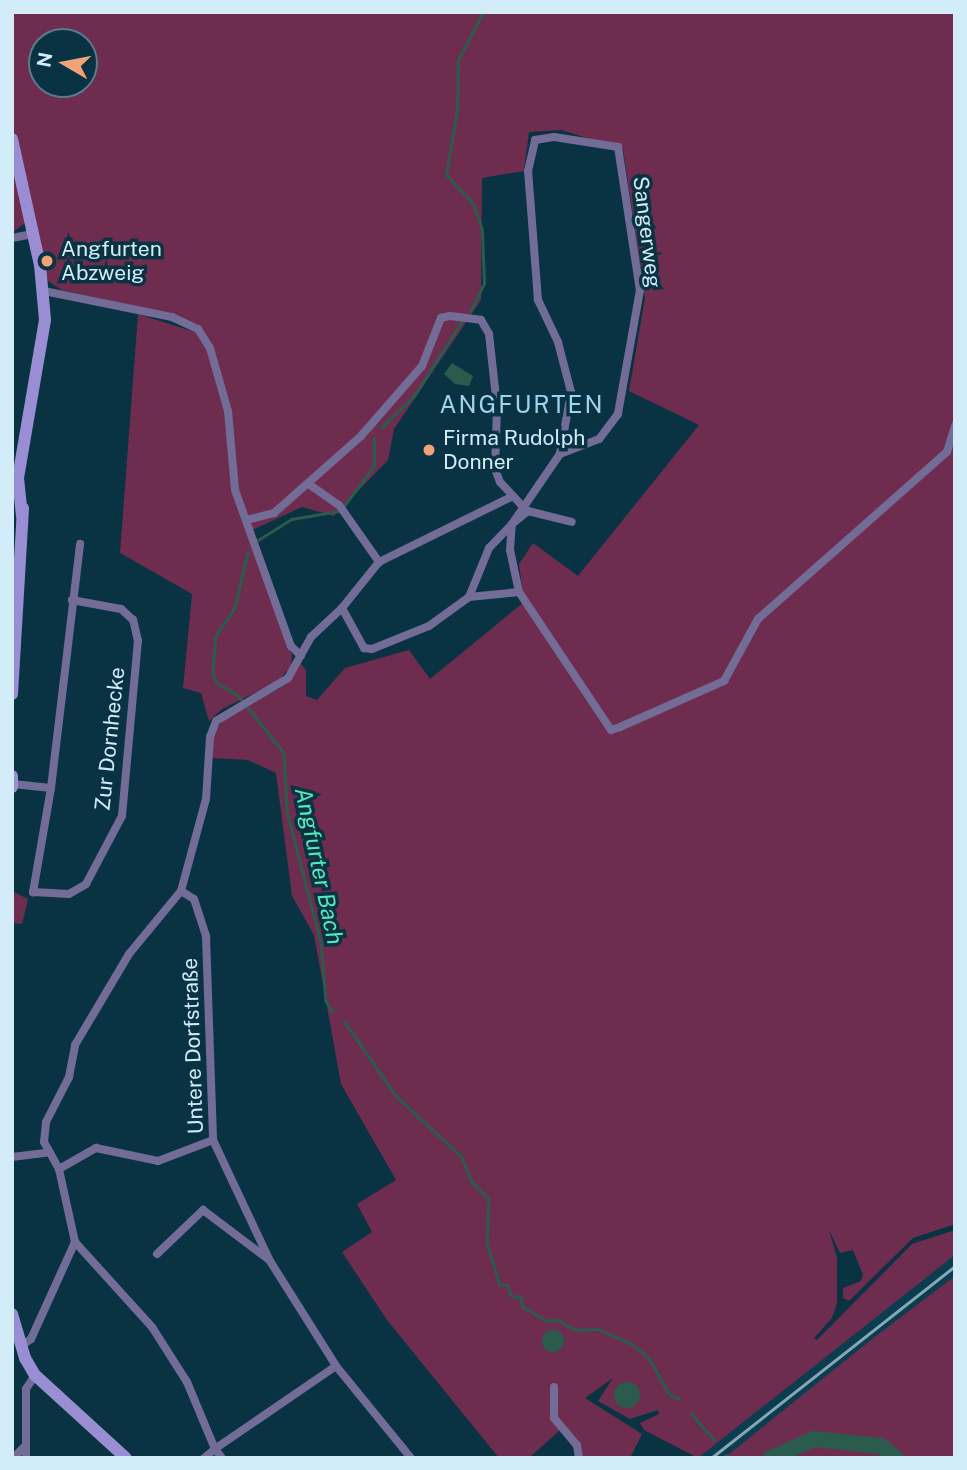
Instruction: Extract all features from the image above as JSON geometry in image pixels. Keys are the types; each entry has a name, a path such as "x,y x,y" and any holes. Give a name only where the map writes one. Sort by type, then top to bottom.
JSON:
{"main road":[{"path":"12,139 44,291 45,320 29,435 18,478 22,516 12,694"},
{"path":"12,776 13,786"},
{"path":"12,1314 21,1346 35,1375 126,1458"}],"street":[{"name":"Sangerweg","path":"554,136 618,148 640,290 618,414 599,439 560,454 571,391 558,342 538,300 530,148 535,141 554,136"},
{"path":"12,237 33,234"},
{"path":"44,291 172,317 198,329 210,348 228,411 235,490 291,646 301,656"},
{"path":"246,520 274,513 310,485 370,427 422,366 440,318 481,320 489,334 496,407 495,469 511,497 523,507"},
{"path":"560,454 512,524 510,550 519,592 611,730 724,681 753,628 947,452 955,425"},
{"path":"310,485 339,505 379,562"},
{"path":"222,1458 215,1449 187,1382 152,1327 75,1242 59,1169 44,1142 46,1122 69,1077 75,1045 129,954 181,891 206,799 210,737 216,721 288,678 311,637 342,608 379,562 511,497"},
{"path":"469,597 489,548 528,511 572,522"},
{"name":"Zur Dornhecke","path":"72,600 121,609 133,620 138,641 122,816 86,884 75,893 33,892 51,788 72,600 80,544"},
{"path":"342,608 356,639 372,649 429,626 469,597 519,592"},
{"path":"13,786 51,788"},
{"name":"Untere Dorfstraße","path":"181,891 194,899 206,937 213,1140 270,1261 336,1366 407,1456"},
{"path":"59,1169 96,1148 158,1161 213,1140"},
{"path":"12,1157 50,1152"},
{"path":"156,1254 203,1210 270,1261"},
{"path":"21,1346 31,1339 75,1242"},
{"path":"204,1458 336,1366"},
{"path":"26,1458 26,1389 35,1375"},
{"path":"554,1387 554,1418 577,1445 579,1458"},
{"path":"13,1458 26,1445"}],"shaded area":[{"path":"12,12 955,12 955,1224 913,1238 849,1301 843,1298 843,1288 861,1281 863,1275 853,1250 840,1253 829,1230 837,1258 837,1303 832,1318 814,1338 817,1340 912,1244 955,1230 955,1255 698,1458 644,1430 640,1423 659,1414 658,1410 630,1419 598,1401 613,1378 585,1398 642,1434 630,1458 576,1458 572,1442 560,1430 529,1458 499,1458 387,1320 342,1252 372,1232 357,1204 396,1180 341,1084 314,935 292,896 276,773 248,760 212,758 212,736 223,720 280,688 300,663 306,670 306,696 317,700 345,668 409,650 430,679 524,602 519,564 533,543 578,576 699,425 629,391 645,298 623,149 561,130 529,132 524,171 482,178 481,300 394,429 388,460 334,516 302,507 248,532 292,655 291,666 277,682 222,709 209,721 201,693 183,688 192,594 120,553 138,314 207,336 180,316 62,290 48,281 12,124"},
{"path":"12,160 25,223 12,233"},
{"path":"452,363 473,376 469,386 455,384 444,374"},
{"path":"12,891 28,899 22,924 12,923"},
{"path":"955,1255 955,1276 724,1458 698,1458"},
{"path":"955,1276 955,1458 724,1458 876,1336"},
{"path":"553,1330 561,1333 564,1341 561,1349 553,1352 545,1349 542,1341 545,1333"},
{"path":"627,1382 636,1386 640,1395 636,1404 627,1408 618,1404 614,1395 618,1386"}],"waterway":[{"name":"Angfurter Bach","path":"470,312 484,283 482,230 473,204 446,175 457,110 458,60 483,12"},
{"name":"Angfurter Bach","path":"381,428 414,396 462,321"},
{"name":"Angfurter Bach","path":"344,506 374,466 374,438"},
{"name":"Angfurter Bach","path":"258,540 292,519 339,511"},
{"name":"Angfurter Bach","path":"248,552 235,608 216,636 213,673 217,683 238,695 284,753 287,811 321,942 326,1001 332,1011"},
{"name":"Angfurter Bach","path":"345,1022 396,1096 462,1157 471,1181 489,1199 487,1243 500,1285 507,1285 512,1296 521,1297 523,1307 547,1321 558,1320 576,1330 597,1329 632,1344 649,1358 670,1395 680,1399"},
{"name":"Angfurter Bach","path":"691,1413 714,1439"},
{"path":"771,1458 814,1439 881,1446 896,1458"}],"railway":[{"path":"711,1458 955,1266"}],"place":[{"name":"Angfurten Abzweig","path":"47,261"},
{"name":"Firma Rudolph Donner","path":"429,450"}],"district":[{"name":"ANGFURTEN","path":"522,405"}]}
